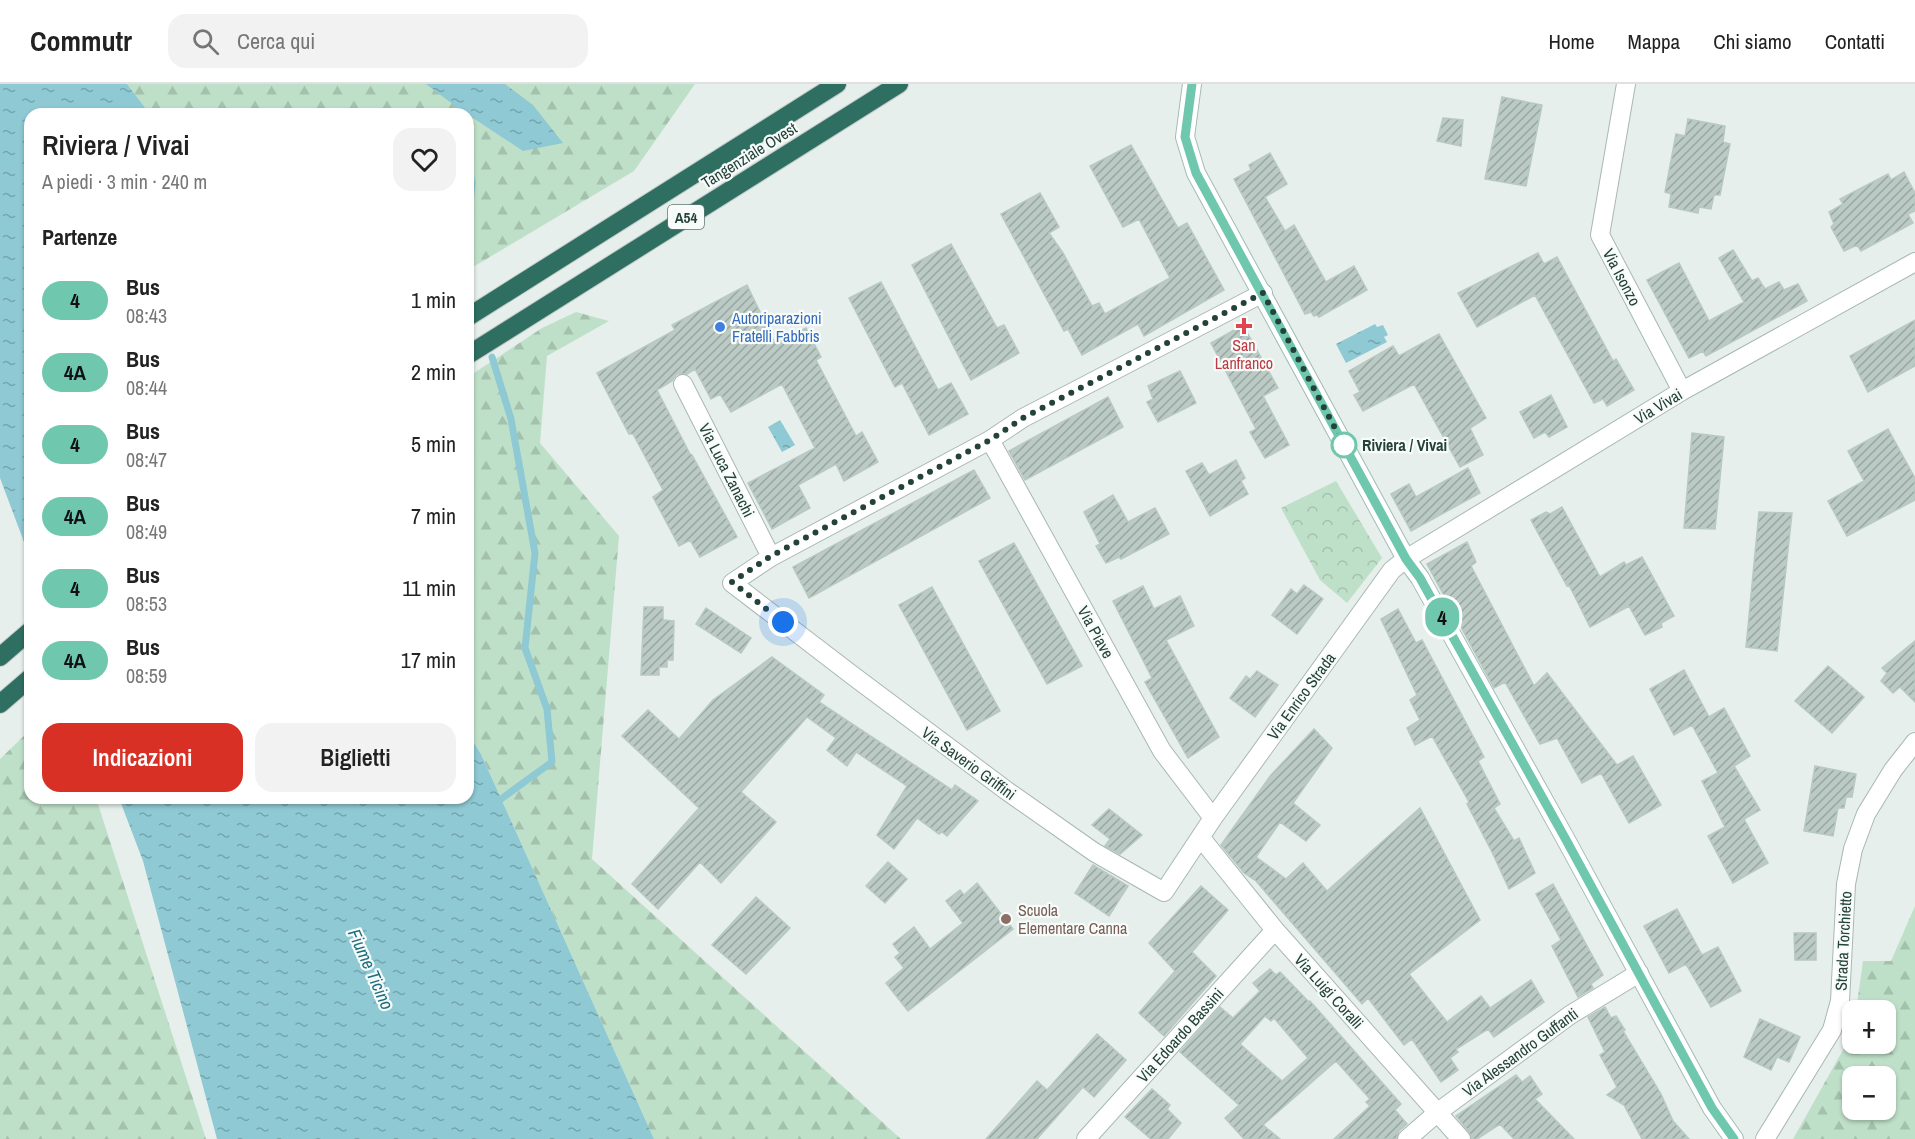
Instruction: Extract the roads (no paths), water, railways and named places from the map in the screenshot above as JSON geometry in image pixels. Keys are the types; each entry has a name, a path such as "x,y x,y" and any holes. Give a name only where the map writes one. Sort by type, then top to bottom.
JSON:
{"highway":[{"name":"Tangenziale Ovest","path":"474,313 837,84"},
{"name":"Tangenziale Ovest","path":"474,350 899,84"},
{"path":"0,657 24,637"},
{"path":"0,704 24,683"}],"street":[{"path":"1192,84 1185,137 1196,173 1406,559 1420,578 1712,1108 1734,1139"},
{"name":"Via Isonzo","path":"1626,84 1600,235 1682,391"},
{"name":"Via Vivai","path":"1406,559 1682,391 1915,262"},
{"path":"771,556 990,440 1023,418 1263,293"},
{"name":"Via Luca Zanachi","path":"683,384 771,556"},
{"name":"Via Piave","path":"990,440 1162,751 1213,818"},
{"name":"Via Saverio Griffini","path":"771,556 732,582 1007,791 1094,852 1164,892 1201,838"},
{"name":"Via Enrico Strada","path":"1201,838 1213,818 1392,570 1406,559"},
{"name":"Strada Torchietto","path":"1765,1139 1832,1030 1840,1001 1846,884 1853,849 1866,814 1893,770 1915,741"},
{"name":"Via Luigi Coralli","path":"1201,838 1275,930 1461,1139"},
{"name":"Via Edoardo Bassini","path":"1086,1139 1275,930"},
{"name":"Via Alessandro Guffanti","path":"1407,1139 1438,1112 1570,1015 1639,973"}],"water":[{"path":"0,84 127,84 145,108 24,108 24,542 0,478"},
{"path":"426,84 505,84 533,105 563,143 523,151 474,119 474,108 458,108"},
{"path":"1375,324 1377,327 1383,325 1388,335 1384,337 1387,342 1346,363 1336,344"},
{"path":"780,420 795,445 782,452 768,427"},
{"name":"Fiume Ticino","path":"474,743 654,1139 217,1139 143,861 121,804 474,804"}],"waterway":[{"path":"492,357 511,419 535,553 525,648 547,709 552,762 501,799"}],"place":[{"name":"San Lanfranco","path":"1244,326"},
{"name":"Autoriparazioni Fratelli Fabbris","path":"720,327"},
{"name":"Riviera / Vivai","path":"1344,445"},
{"name":"Scuola Elementare Canna","path":"1006,919"}]}
